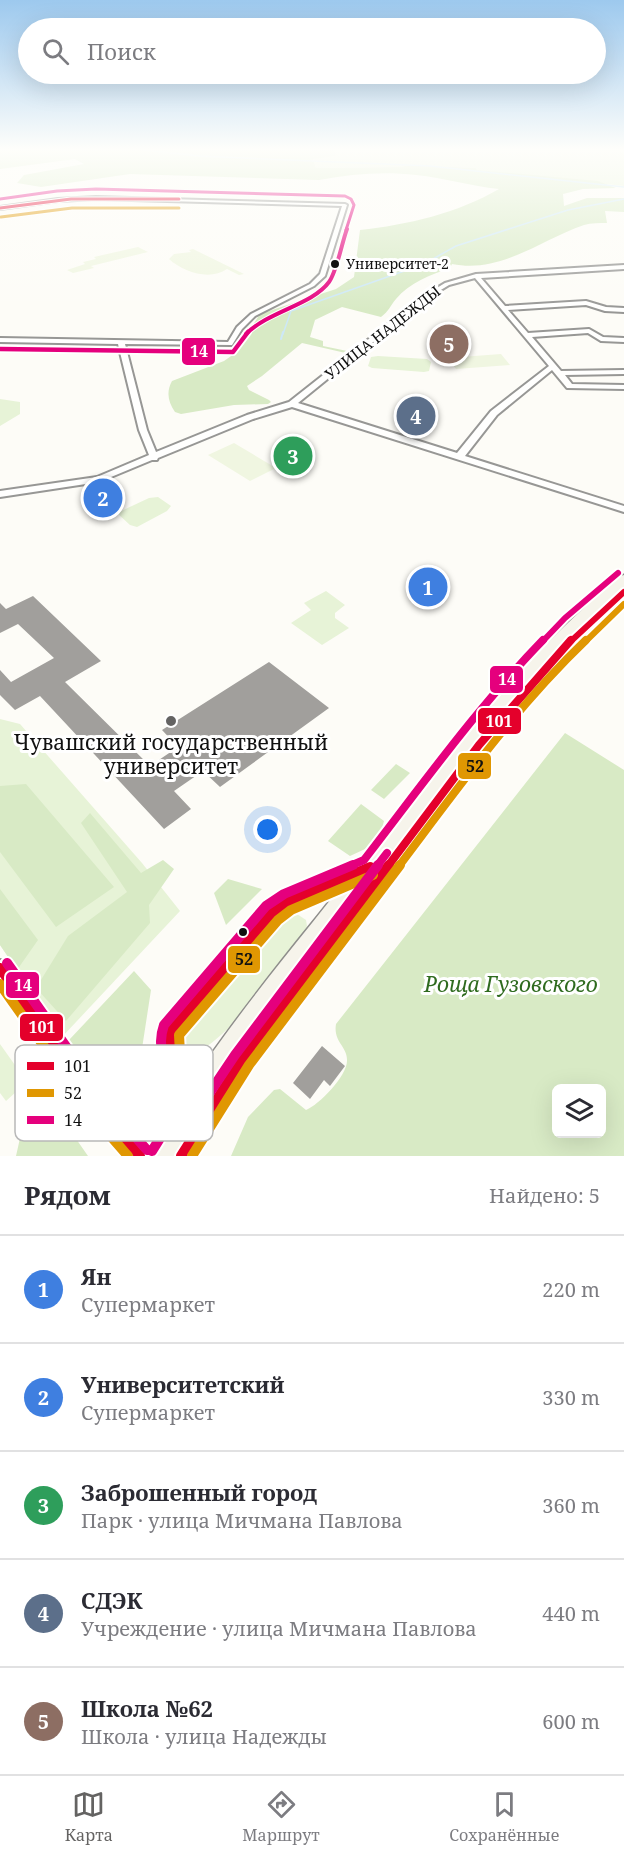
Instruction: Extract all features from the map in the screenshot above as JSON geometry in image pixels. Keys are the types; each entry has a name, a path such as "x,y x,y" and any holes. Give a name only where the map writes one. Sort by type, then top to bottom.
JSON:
{"main road":[{"path":"213,1089 256,1041 408,827 506,702 556,647 624,580"},
{"path":"576,627 624,592"},
{"path":"160,1156 172,1141"},
{"path":"181,1156 188,1141"}],"street":[{"path":"0,208 37,203"},
{"path":"0,340 230,344 239,328 253,315 312,285 324,275 345,205 279,203"},
{"name":"УЛИЦА НАДЕЖДЫ","path":"292,404 424,297 447,284 476,276 624,267"},
{"path":"476,276 570,386 624,387"},
{"path":"503,308 586,303 605,309 624,310"},
{"path":"526,335 589,331 601,339 624,340"},
{"path":"121,342 143,430 154,459"},
{"path":"459,457 494,413 556,369 624,372"},
{"path":"0,494 90,482 154,459 250,417 292,404 624,509"},
{"path":"0,968 55,1045"},
{"path":"127,1141 140,1156"}],"green space":[{"path":"471,203 564,203 564,206 573,203 624,203 624,212 605,211 607,223 584,225 504,260 470,266 452,264 450,268 428,276 407,288 381,317 342,307 315,320 310,337 323,341 323,346 352,352 350,354 302,343 247,386 249,390 269,400 271,402 268,404 234,405 181,414 175,412 169,401 168,393 172,381 224,361 234,354 260,314 336,289 354,277 360,230 432,217"},
{"path":"138,247 148,252 91,266 94,268 73,273 67,270 85,264 83,262 96,259 94,257"},
{"path":"193,249 244,274 239,275 227,269 220,273 205,275 182,268 169,259 174,254 191,252 189,250"},
{"path":"501,354 510,365 456,369 448,358"},
{"path":"371,357 427,359 431,362 429,371 424,372 368,366"},
{"path":"0,399 20,402 20,414 0,426"},
{"path":"234,443 276,468 250,481 208,455"},
{"path":"158,497 171,506 167,511 137,527 130,525 117,513 149,498"},
{"path":"326,591 345,605 335,613 335,618 349,628 322,645 291,623 311,610 304,603"},
{"path":"0,719 20,724 142,863 180,911 62,1037 0,945"},
{"name":"Роща Гузовского","path":"565,733 624,770 624,1156 231,1156 248,1117 274,1090 280,1089 306,1110 325,1096 338,1081 347,1060 336,1024"},
{"path":"396,764 410,773 384,799 371,790"},
{"path":"26,784 114,887 56,927 0,852 0,786"},
{"path":"361,804 384,821 378,843 350,856 328,841"},
{"path":"90,813 141,873 163,860 174,869 149,905 150,923 66,1021 36,988 68,936 127,892 81,823"},
{"path":"228,879 262,889 226,925 214,893"},
{"path":"0,889 38,940 17,970 0,945"},
{"path":"294,912 306,920 307,926 240,1017 208,1045 180,1045 181,1038 190,1020 278,918"},
{"path":"134,971 151,990 143,1045 72,1045 69,1040"},
{"path":"0,1044 15,1065 15,1093 6,1101 0,1093"},
{"path":"19,1141 78,1141 88,1156 16,1156"}],"building":[{"path":"33,596 101,661 65,682 150,766 178,747 162,730 269,662 329,708 220,787 203,771 174,791 191,809 164,829 40,696 15,710 0,695 0,670 11,682 54,658 18,624 0,633 0,603 6,609"},
{"path":"322,1046 345,1066 330,1086 324,1080 310,1099 293,1083"}],"waterway":[{"path":"283,334 291,311 424,264 456,246 568,210 604,203"},
{"path":"281,339 283,332"}],"transit line":[{"name":"101","path":"0,208 40,203"},
{"name":"14","path":"0,349 233,352 258,322 317,293 330,281 353,203"},
{"name":"52","path":"1,217 72,208 179,208"},
{"name":"14","path":"160,1045 164,1025 266,906 284,894 364,860 462,733 517,667 565,618 618,573"},
{"name":"101","path":"213,1106 242,1060 479,745 547,665 584,627 624,592"},
{"name":"52","path":"213,1122 249,1065 486,751 554,671 624,604"},
{"name":"14","path":"213,1088 235,1055 387,853"},
{"name":"101","path":"170,1045 171,1031 272,913 287,902 370,867"},
{"name":"52","path":"180,1045 179,1035 278,920 291,910 373,875"},
{"name":"14","path":"7,963 65,1045"},
{"name":"101","path":"0,968 54,1045"},
{"name":"52","path":"0,984 43,1045"},
{"name":"52","path":"115,1141 128,1156"},
{"name":"101","path":"127,1141 140,1156"},
{"name":"14","path":"139,1141 147,1150"},
{"name":"14","path":"152,1151 158,1141"},
{"name":"101","path":"181,1156 191,1141"},
{"name":"52","path":"192,1156 201,1141"}],"place":[{"name":"Университет-2","path":"335,264"},
{"name":"Школа №62","path":"449,344"},
{"name":"СДЭК","path":"416,416"},
{"name":"Заброшенный город","path":"293,456"},
{"name":"Университетский","path":"103,498"},
{"name":"Ян","path":"428,587"},
{"name":"Чувашский государственный университет","path":"171,721"}]}
